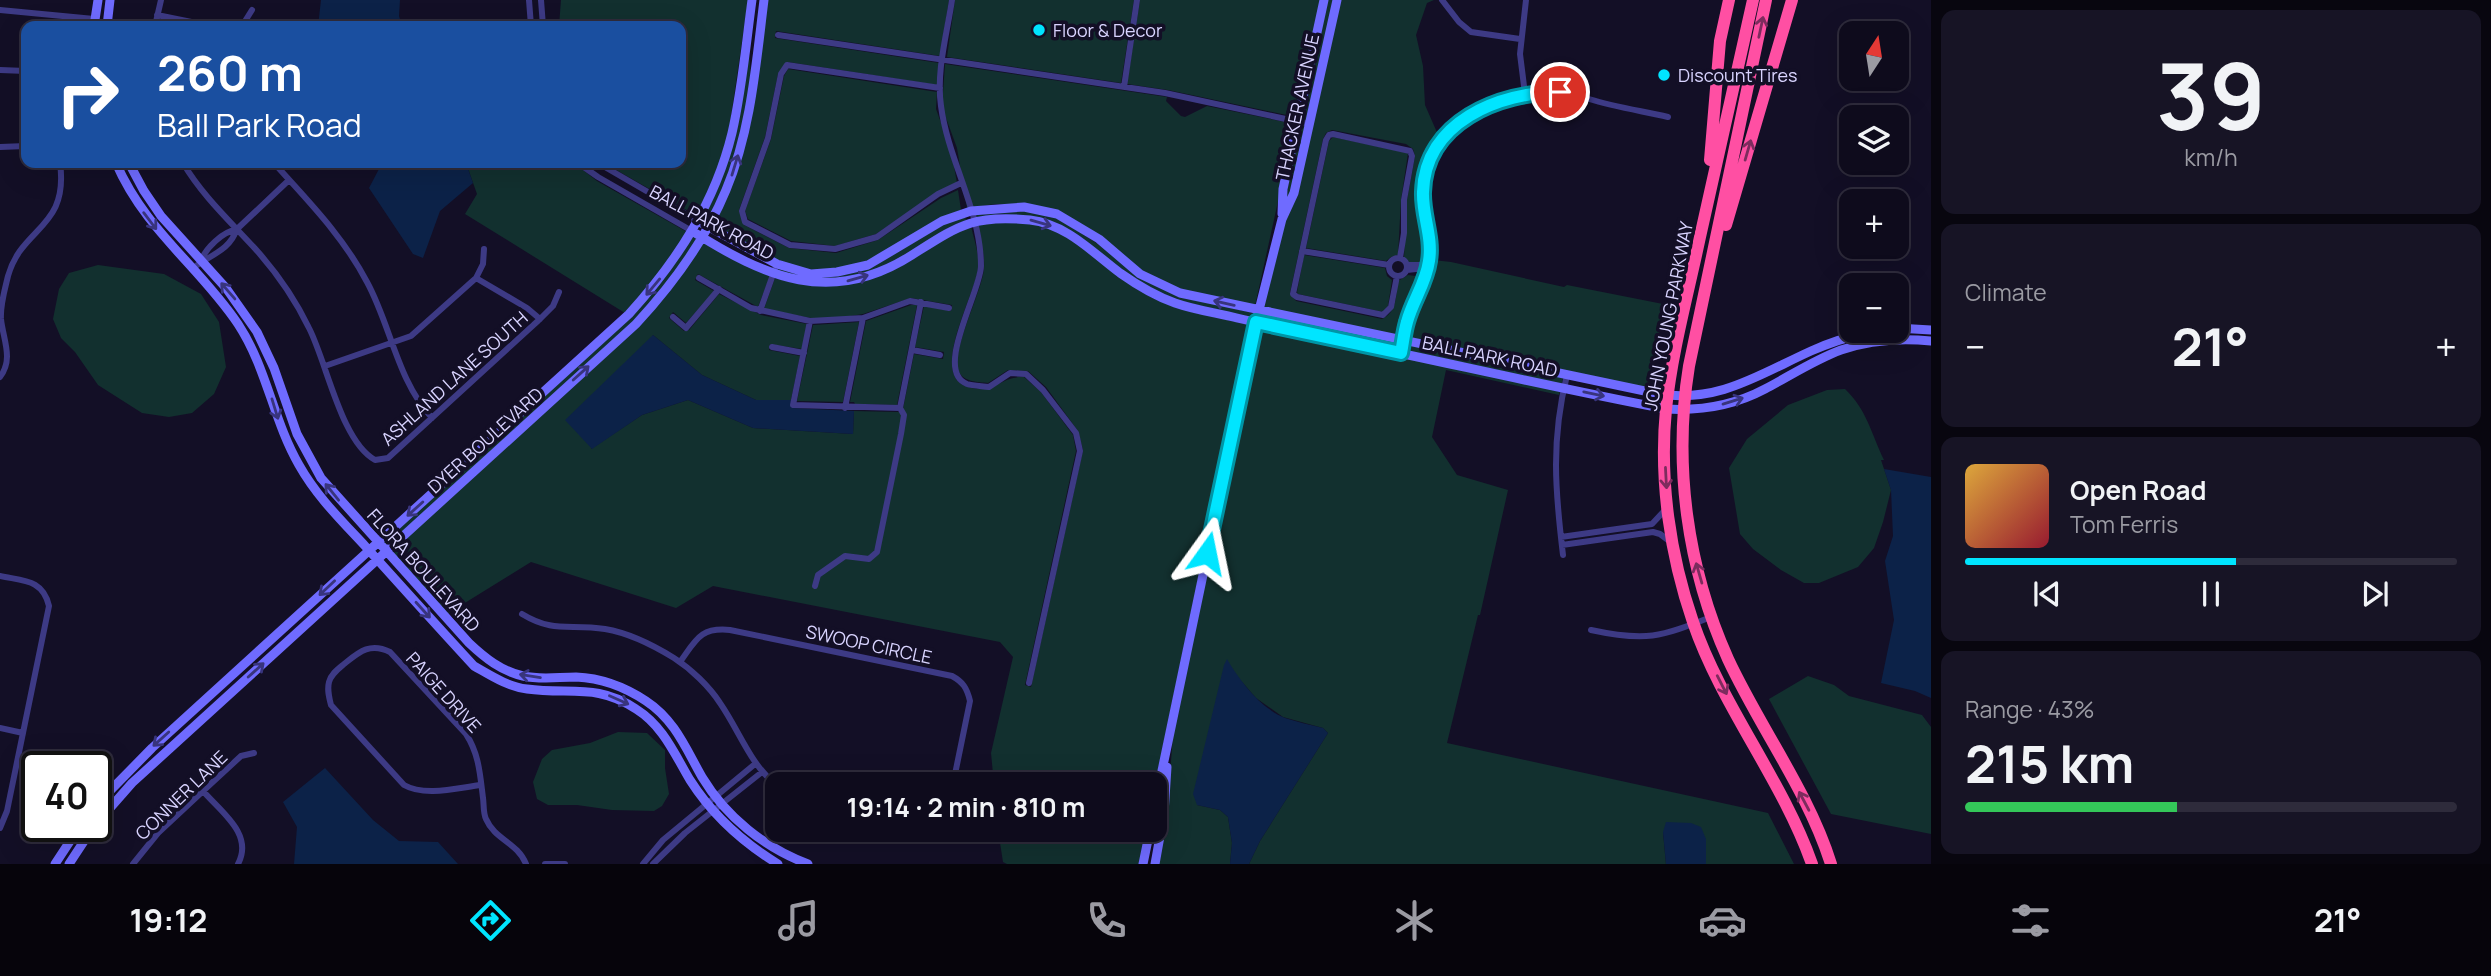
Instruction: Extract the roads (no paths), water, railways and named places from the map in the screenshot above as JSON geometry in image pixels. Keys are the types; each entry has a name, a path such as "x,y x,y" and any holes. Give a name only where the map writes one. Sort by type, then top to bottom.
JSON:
{"highway":[{"path":"1707,206 1720,41 1729,0"},
{"name":"JOHN YOUNG PARKWAY","path":"1753,0 1668,396 1665,448 1668,507 1673,544 1693,623 1713,668 1792,817 1812,864"},
{"name":"JOHN YOUNG PARKWAY","path":"1766,0 1684,404 1683,484 1697,568 1728,659 1809,810 1831,864"},
{"path":"1701,310 1792,0"}],"street":[{"path":"94,21 98,0"},
{"path":"107,21 110,0"},
{"path":"155,21 161,0"},
{"path":"529,0 531,21"},
{"path":"541,0 543,21"},
{"name":"DYER BOULEVARD","path":"112,787 629,314 653,288 692,231 712,193 732,132 752,0"},
{"name":"DYER BOULEVARD","path":"112,806 132,783 636,324 663,294 703,238 726,191 736,163 745,130 755,71 761,0"},
{"path":"952,0 940,88 945,127 974,222 982,268 961,330 954,366 956,375 967,383 989,387 1010,373 1026,374 1043,390 1076,433 1080,451 1029,683"},
{"path":"1124,87 1137,0"},
{"name":"THACKER AVENUE","path":"1282,219 1283,189 1324,0"},
{"name":"THACKER AVENUE","path":"1162,772 1256,322 1282,219 1294,192 1337,0"},
{"path":"1442,0 1459,22 1471,32 1520,39"},
{"path":"1525,94 1520,39 1526,0"},
{"path":"0,10 80,21"},
{"path":"245,21 252,10"},
{"path":"156,15 186,21"},
{"path":"1317,32 1329,35"},
{"path":"778,35 1165,93 1309,124"},
{"path":"940,88 787,65 781,74 768,138 742,211 745,222 790,245 835,249 877,237 939,194 961,183"},
{"path":"0,70 21,71"},
{"path":"1401,353 1407,320 1424,283 1427,269 1430,240 1422,194 1424,174 1436,146 1446,133 1473,112 1525,94 1560,92 1668,117"},
{"path":"1396,276 1391,307 1383,315 1293,294 1326,140 1333,134 1410,150 1412,156 1404,200 1404,233 1400,258 1407,267"},
{"path":"0,147 21,146"},
{"path":"0,377 7,360 1,318 9,273 22,248 45,225 58,206 62,187 60,168"},
{"name":"FLORA BOULEVARD","path":"119,168 146,215 226,308 248,342 263,372 284,434 304,474 336,516 474,666 498,680 525,689 597,692 643,713 660,729 710,807 743,841 778,864"},
{"name":"FLORA BOULEVARD","path":"132,168 161,216 237,301 264,344 297,434 316,470 331,491 469,643 498,666 533,677 575,677 601,681 625,689 648,702 666,717 679,734 703,778 722,804 761,839 808,864"},
{"name":"ASHLAND LANE SOUTH","path":"187,168 205,194 272,269 291,296 311,332 342,415 358,443 372,459 382,461 388,458 540,319 553,306 559,292"},
{"path":"278,168 318,210 354,258 375,296 410,388 432,418"},
{"name":"BALL PARK ROAD","path":"586,168 703,238 800,282 845,282 873,274 965,224 1000,217 1034,220 1058,229 1087,246 1147,291 1176,303 1666,409 1684,404"},
{"name":"BALL PARK ROAD","path":"606,168 775,269 811,274 868,265 942,221 971,211 1024,207 1057,214 1099,239 1140,274 1180,293 1668,396 1684,404"},
{"path":"618,188 623,178"},
{"path":"201,261 209,260 234,237 236,230 289,180"},
{"path":"192,270 201,261 203,254 228,230 236,230"},
{"path":"214,244 219,250"},
{"path":"325,366 394,344 416,332 475,278 483,264 484,249"},
{"path":"1302,251 1389,265"},
{"path":"1389,265 1393,259 1400,258"},
{"path":"1389,265 1396,276"},
{"path":"1407,267 1420,265 1427,269"},
{"path":"1396,276 1404,274 1407,267"},
{"path":"760,311 775,269"},
{"path":"475,278 527,308 540,319"},
{"path":"699,278 760,311 810,321 863,318 910,301 949,307"},
{"path":"673,317 686,328 719,289"},
{"path":"815,586 818,575 838,559 845,556 869,559 877,552 901,434 904,415 900,408 921,302"},
{"path":"845,408 863,318"},
{"path":"810,321 793,405 900,408"},
{"path":"1909,329 1931,330"},
{"path":"1684,404 1751,380 1839,339"},
{"path":"1684,404 1730,403 1763,391 1842,350 1888,340 1931,341"},
{"path":"772,347 804,353"},
{"path":"912,350 940,355"},
{"path":"1811,351 1824,358"},
{"path":"1563,555 1555,452 1557,419 1567,374"},
{"path":"1562,541 1634,531 1652,524 1668,507"},
{"path":"1634,531 1653,533 1673,544"},
{"path":"0,576 39,586 47,594 49,606 7,811 0,828"},
{"path":"522,614 550,627 604,629 627,634 680,662 719,702 755,764 765,775"},
{"path":"1591,630 1645,638 1658,636 1712,616"},
{"name":"SWOOP CIRCLE","path":"680,662 699,636 705,631 715,629 951,676 961,681 968,691 970,701 955,772"},
{"name":"PAIGE DRIVE","path":"481,785 423,791 404,785 331,705 328,693 333,674 363,649 382,648 390,652 474,746 478,760 485,818 497,834 517,848 526,864"},
{"path":"205,716 212,694"},
{"path":"0,728 23,733"},
{"name":"THACKER AVENUE","path":"1155,864 1164,814 1170,733"},
{"name":"CONNER LANE","path":"133,864 158,833 240,756 254,753"},
{"path":"653,864 710,807 715,796 755,764"},
{"path":"643,864 679,826 710,807 722,804 762,772"},
{"path":"737,778 744,786"},
{"path":"203,790 242,838 243,855 238,864"},
{"path":"679,826 685,833"},
{"path":"55,864 69,842"},
{"name":"DYER BOULEVARD","path":"69,864 84,842"},
{"path":"1143,864 1148,842"},
{"path":"545,864 565,864"}],"water":[{"path":"321,0 400,0 400,21 319,21"},
{"path":"468,168 473,183 440,211 423,258 413,254 369,188 379,169"},
{"path":"653,335 702,375 756,400 791,400 793,408 854,411 853,434 753,428 688,400 642,415 592,449 565,420"},
{"path":"1884,469 1931,477 1931,698 1915,691 1881,683 1894,620 1885,561 1893,536 1891,490"},
{"path":"1227,659 1244,685 1267,708 1285,718 1323,728 1328,733 1260,841 1249,864 1230,864 1232,843 1228,817 1220,810 1197,805 1193,794"},
{"path":"325,768 373,820 399,841 438,842 458,864 294,864 297,827 283,802"},
{"path":"1666,822 1691,823 1701,827 1706,839 1706,864 1666,864 1663,832"}],"place":[{"name":"Floor & Decor","path":"1039,30"},
{"name":"Discount Tires","path":"1664,75"}]}
